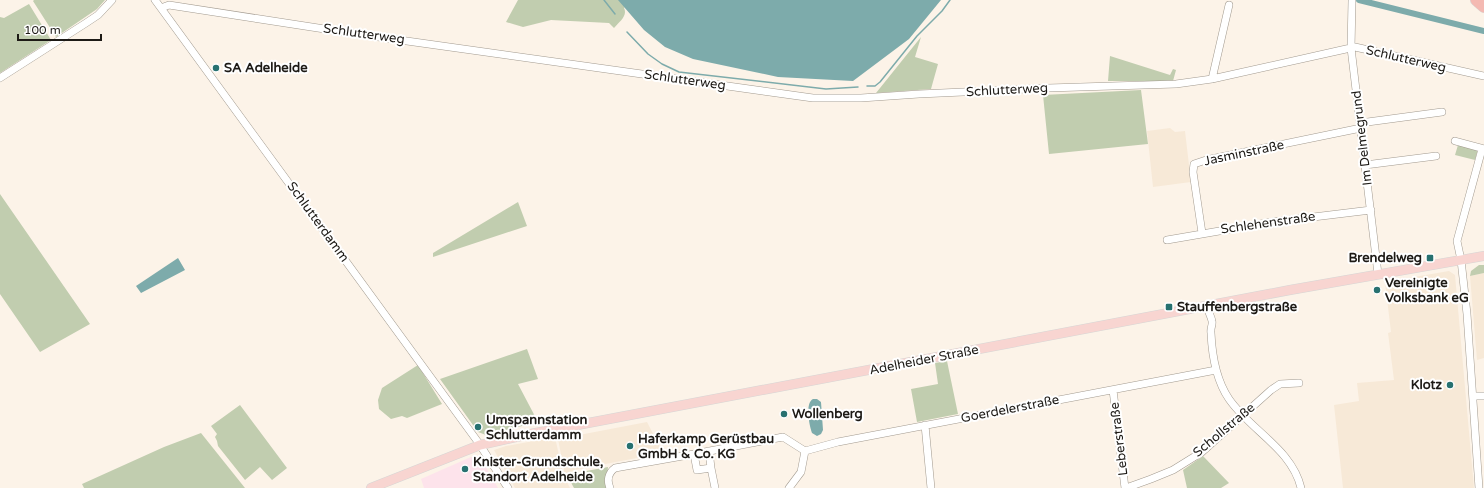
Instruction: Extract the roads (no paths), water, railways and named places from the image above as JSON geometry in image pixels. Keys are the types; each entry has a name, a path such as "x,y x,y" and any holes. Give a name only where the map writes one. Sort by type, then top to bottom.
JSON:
{"highway":[{"path":"1476,0 1484,7"}],"main road":[{"name":"Adelheider Straße","path":"371,488 480,445 525,435 1208,310 1378,274 1484,256"}],"street":[{"path":"0,78 98,15 112,0"},
{"name":"Schlutterdamm","path":"155,0 480,445 508,488"},
{"name":"Im Delmegrund","path":"1352,1 1351,48 1378,274"},
{"name":"Schlutterweg","path":"161,8 169,5 357,34 813,98 860,98 1040,88 1176,84 1212,79 1355,47 1484,76"},
{"path":"1212,79 1229,5"},
{"path":"1360,125 1442,112"},
{"name":"Jasminstraße","path":"1202,233 1193,172 1194,164 1360,125"},
{"path":"1455,141 1483,149 1481,167 1457,241 1461,260 1473,396 1479,488"},
{"path":"1365,165 1436,156"},
{"name":"Schlehenstraße","path":"1167,240 1272,222 1371,210"},
{"path":"1208,310 1206,325 1210,331 1219,382 1229,399 1245,418 1286,457 1294,468 1301,488"},
{"name":"Goerdelerstraße","path":"805,451 838,442 1216,370"},
{"name":"Schollstraße","path":"1125,488 1173,470 1196,455 1245,418 1271,390 1280,384 1299,383"},
{"name":"Leberstraße","path":"1113,390 1125,488"},
{"path":"1473,396 1484,396"},
{"path":"925,425 931,488"},
{"path":"610,488 608,479 615,468 783,437 805,451 801,472 789,488"},
{"path":"709,451 715,488"},
{"path":"694,454 697,470 712,468"}],"water":[{"path":"618,0 941,0 909,39 853,81 778,77 693,59 665,47 644,30"},
{"path":"178,258 185,270 141,293 136,286"},
{"path":"813,399 817,399 821,402 823,430 821,434 817,436 812,433 809,420 808,409"}],"waterway":[{"path":"604,0 615,14"},
{"path":"867,86 875,86 880,82 917,36 942,11 950,0"},
{"path":"1359,0 1484,31"},
{"path":"627,32 648,54 662,64 679,72 826,89 858,87"}],"place":[{"name":"SA Adelheide","path":"216,68"},
{"name":"Brendelweg","path":"1430,258"},
{"name":"Vereinigte Volksbank eG","path":"1377,290"},
{"name":"Stauffenbergstraße","path":"1169,307"},
{"name":"Klotz","path":"1450,385"},
{"name":"Wollenberg","path":"784,414"},
{"name":"Umspannstation Schlutterdamm","path":"478,427"},
{"name":"Haferkamp Gerüstbau GmbH & Co. KG","path":"630,446"},
{"name":"Knister-Grundschule, Standort Adelheide","path":"465,469"}]}
